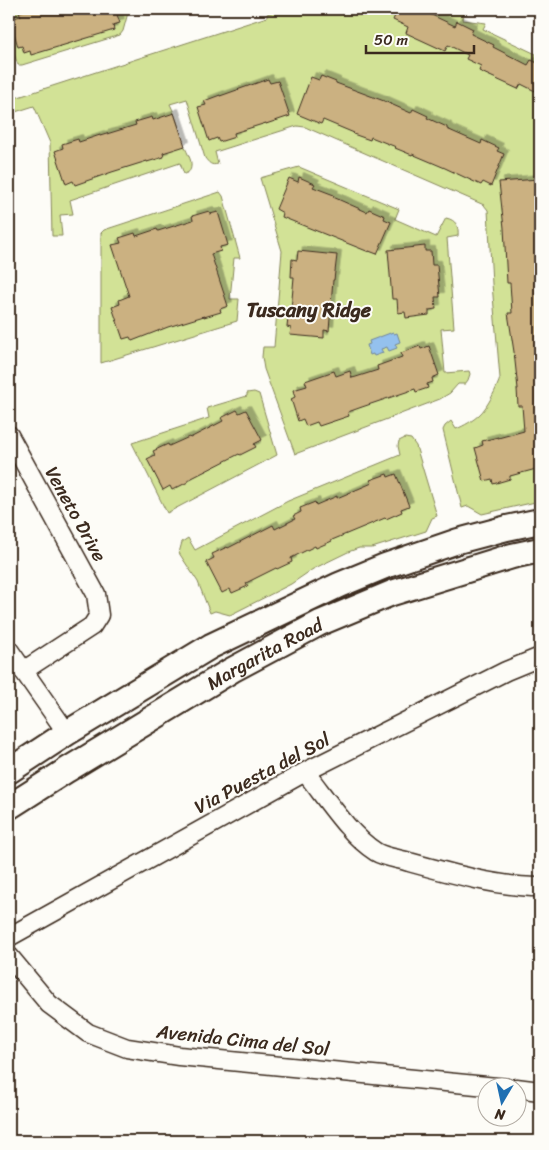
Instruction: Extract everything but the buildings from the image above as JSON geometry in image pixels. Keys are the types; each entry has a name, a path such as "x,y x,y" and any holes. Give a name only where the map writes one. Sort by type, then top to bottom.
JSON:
{"main road":[{"name":"Margarita Road","path":"9,771 67,733 211,646 339,585 385,566 458,541 540,521"},
{"name":"Margarita Road","path":"9,807 232,670 320,623 392,593 512,556 540,550"}],"street":[{"name":"Veneto Drive","path":"9,435 96,594 99,615 92,626 23,671"},
{"path":"9,650 67,733"},
{"name":"Via Puesta del Sol","path":"9,937 305,772 506,671 540,657"},
{"path":"305,772 350,830 377,853 430,868 488,881 540,887"},
{"name":"Avenida Cima del Sol","path":"9,956 49,1004 88,1033 127,1048 179,1056 476,1085"},
{"path":"526,1089 540,1091"}],"green space":[{"path":"9,9 129,9 123,31 120,35 18,65 14,54 12,52 9,53"},
{"path":"284,9 464,9 463,20 486,23 483,29 540,56 540,501 482,514 468,506 462,508 443,430 451,421 456,429 478,416 489,402 500,378 488,210 484,205 305,127 297,126 215,152 218,164 209,163 205,158 187,99 170,104 191,161 189,172 184,174 180,163 70,200 73,214 60,215 62,236 52,236 50,143 34,106 9,114 9,100 267,17 267,14"},
{"path":"299,167 399,209 395,219 436,237 446,218 454,222 458,229 458,236 447,238 454,328 441,329 445,373 469,371 470,374 465,384 458,384 450,393 440,399 295,454 264,369 262,357 263,347 274,347 282,251 260,178"},
{"path":"220,192 223,196 240,258 234,258 230,299 239,299 237,321 101,363 101,233 104,230"},
{"path":"254,392 259,394 277,455 167,513 132,443 209,418 207,408 247,396 247,393"},
{"path":"405,438 411,439 416,446 437,516 432,518 426,531 372,548 359,548 348,552 230,615 215,611 210,613 198,582 179,553 182,542 188,538 195,550 288,501 400,455 399,441"}],"water":[{"path":"393,332 394,334 397,333 400,342 395,344 397,348 389,351 387,347 381,349 383,353 374,356 373,354 370,355 367,345 370,344 369,341"}],"district":[{"name":"Tuscany Ridge","path":"309,310"}]}
